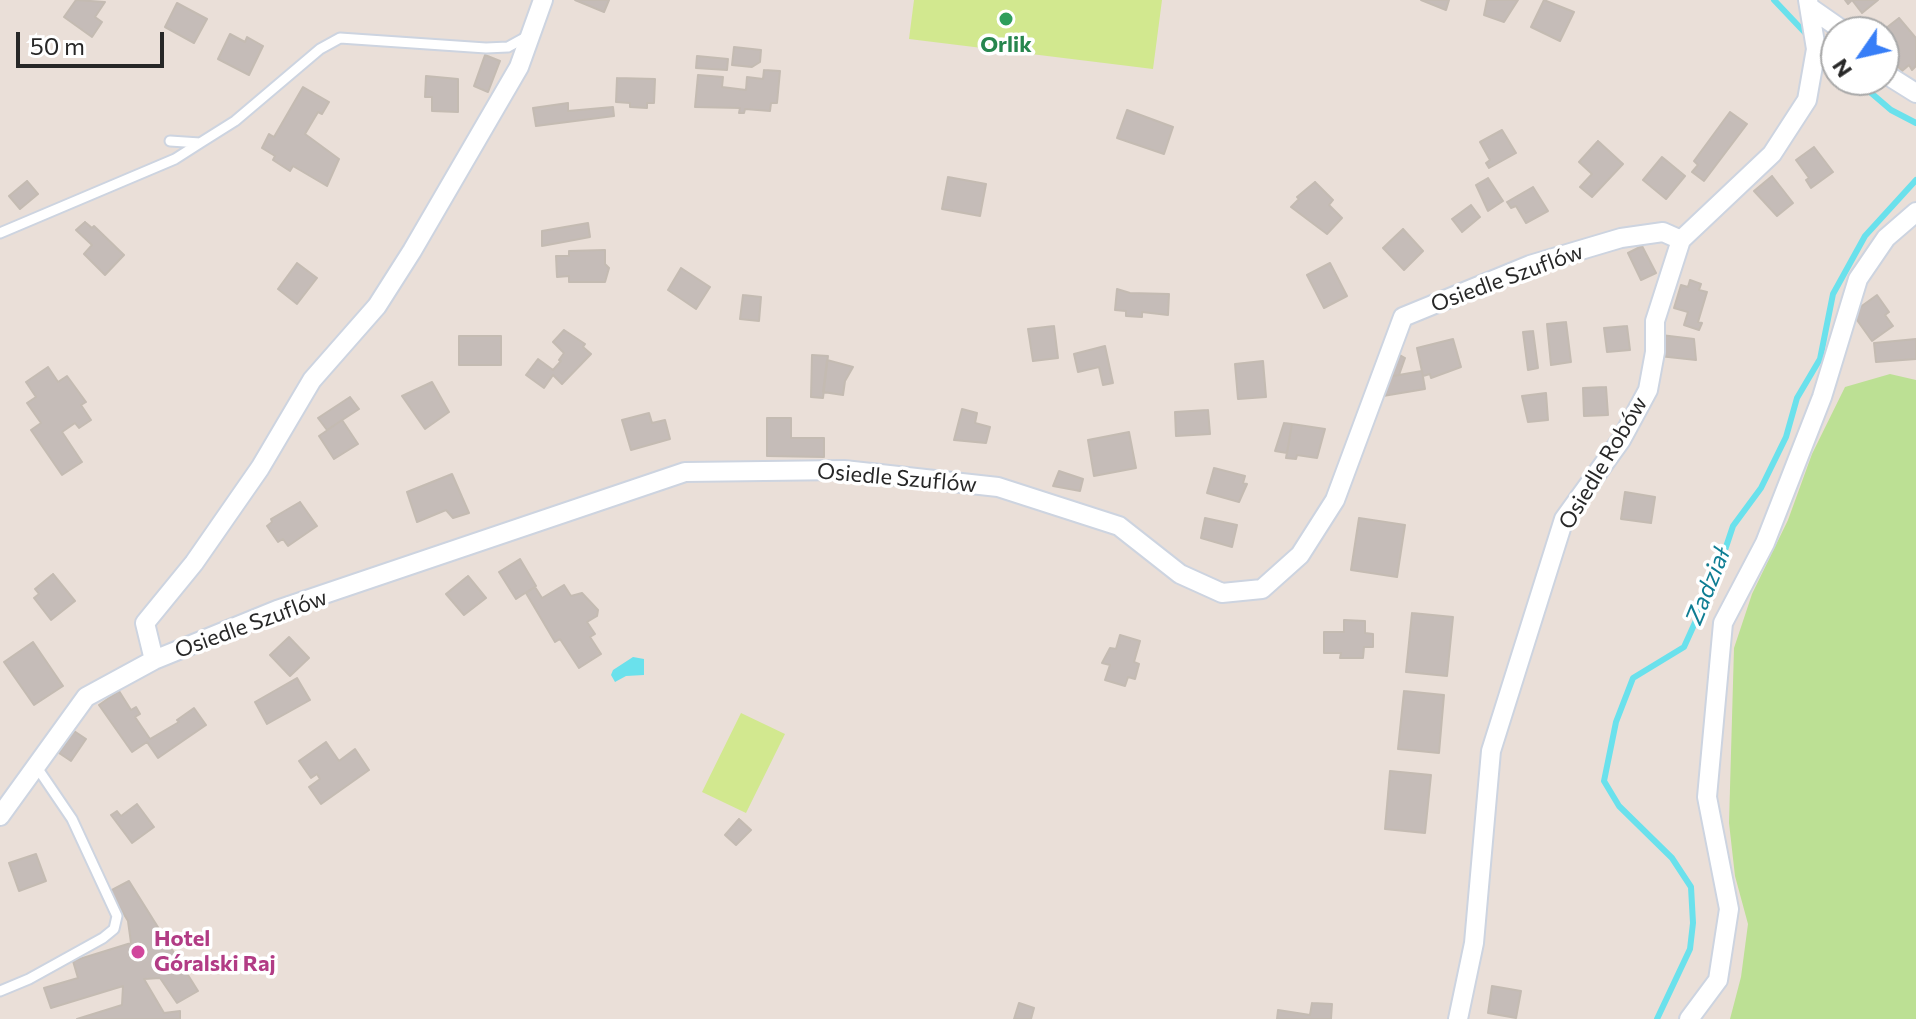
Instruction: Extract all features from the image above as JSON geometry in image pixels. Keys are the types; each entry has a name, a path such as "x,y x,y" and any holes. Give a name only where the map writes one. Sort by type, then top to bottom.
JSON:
{"street":[{"path":"154,660 145,623 194,563 252,480 312,380 377,306 519,67 543,0"},
{"name":"Osiedle Robów","path":"1458,1019 1474,943 1491,751 1564,519 1621,440 1648,390 1655,352 1655,321 1681,240 1772,154 1803,109 1816,68 1816,28 1810,4"},
{"path":"1689,1019 1718,980 1729,909 1707,797 1723,623 1765,543 1822,397 1858,279 1886,238 1916,212"},
{"name":"Osiedle Szuflów","path":"0,816 86,697 154,660 277,610 685,472 844,470 998,487 1119,526 1180,574 1222,593 1262,589 1300,555 1335,500 1403,317 1530,265 1621,238 1663,232 1681,240"}],"lane":[{"path":"0,233 175,159 235,121 320,49 340,38 486,48 508,47 531,34"},
{"path":"170,141 200,143"},
{"path":"0,991 29,979 103,938 114,929 117,916 72,819 36,766"}],"green space":[{"name":"Orlik","path":"914,0 1162,0 1153,69 909,39"},
{"path":"1890,374 1916,380 1916,1019 1730,1019 1741,977 1748,924 1735,876 1729,823 1734,648 1752,594 1788,520 1812,454 1845,387"},
{"path":"741,713 785,734 746,813 702,792"}],"water":[{"path":"633,657 644,659 644,675 626,676 615,682 611,675 613,670"}],"building":[{"path":"76,0 105,2 95,17 102,22 92,37 64,17"},
{"path":"575,0 609,0 604,12"},
{"path":"1421,0 1449,0 1446,10"},
{"path":"1487,0 1518,0 1504,22 1484,15"},
{"path":"1544,0 1574,12 1560,41 1531,27"},
{"path":"1852,0 1878,0 1862,13"},
{"path":"177,3 207,19 194,43 165,27"},
{"path":"1900,19 1916,38 1916,66 1912,70 1909,65 1902,71"},
{"path":"230,34 245,42 247,37 263,46 249,75 218,59"},
{"path":"734,47 761,50 760,62 752,67 732,65"},
{"path":"485,55 500,61 488,92 474,86"},
{"path":"697,56 728,59 727,70 696,68"},
{"path":"764,70 780,71 777,103 771,103 770,111 745,109 744,113 739,113 740,108 695,107 698,75 723,77 722,87 746,90 747,77 763,79"},
{"path":"426,76 458,79 458,112 432,111 432,97 425,97"},
{"path":"617,78 655,79 654,103 647,103 647,108 616,102"},
{"path":"303,87 329,102 322,114 318,112 305,134 339,159 327,186 293,166 290,171 262,148 269,134 274,137"},
{"path":"568,103 568,111 613,107 614,116 536,126 533,108"},
{"path":"1127,110 1173,127 1164,154 1117,138"},
{"path":"1730,112 1747,124 1704,181 1692,172 1698,165 1694,161"},
{"path":"1502,130 1516,153 1489,168 1486,163 1490,160 1480,142"},
{"path":"1598,141 1623,164 1592,197 1580,187 1592,174 1579,162"},
{"path":"1814,147 1833,172 1811,188 1806,180 1809,178 1796,160"},
{"path":"1662,157 1685,176 1666,199 1643,180"},
{"path":"1772,176 1793,203 1777,216 1754,191"},
{"path":"948,177 986,184 980,216 942,209"},
{"path":"1488,178 1503,201 1488,211 1476,185"},
{"path":"27,181 38,194 20,209 9,196"},
{"path":"1315,182 1333,200 1329,205 1342,218 1327,234 1291,207 1299,199 1297,197"},
{"path":"1533,187 1548,211 1526,223 1516,206 1511,208 1507,202"},
{"path":"1471,205 1480,217 1462,232 1452,219"},
{"path":"85,222 92,228 94,226 124,255 105,275 84,254 92,245 76,230"},
{"path":"588,223 590,237 542,246 542,231"},
{"path":"1403,229 1423,251 1404,270 1383,248"},
{"path":"1642,246 1656,273 1641,280 1628,253"},
{"path":"605,250 605,264 609,268 605,282 569,282 569,276 557,277 556,256 569,256 569,251"},
{"path":"297,263 317,278 297,304 278,289"},
{"path":"1330,263 1347,296 1324,308 1307,275"},
{"path":"681,268 710,287 696,309 668,290"},
{"path":"1690,280 1701,284 1699,290 1707,292 1698,322 1702,323 1699,330 1684,325 1688,312 1674,308 1681,285 1688,287"},
{"path":"1117,289 1130,293 1169,294 1168,315 1142,312 1142,317 1126,316 1126,311 1115,310"},
{"path":"743,295 761,297 759,321 740,319"},
{"path":"1877,295 1889,312 1885,315 1893,326 1872,341 1852,313"},
{"path":"1566,322 1571,362 1551,365 1547,324"},
{"path":"1054,326 1058,358 1033,361 1028,329"},
{"path":"1627,326 1630,350 1607,352 1604,328"},
{"path":"564,330 585,344 583,347 591,354 562,384 553,375 544,388 526,375 538,359 553,370 561,361 564,353 553,342"},
{"path":"1533,331 1538,368 1528,370 1523,332"},
{"path":"1661,335 1694,339 1696,360 1659,356"},
{"path":"459,336 501,336 501,365 459,365"},
{"path":"1453,339 1461,367 1431,378 1430,374 1423,376 1417,348"},
{"path":"1916,339 1916,359 1876,362 1874,343"},
{"path":"1105,346 1113,383 1103,385 1099,367 1078,372 1074,354"},
{"path":"1398,354 1405,358 1399,375 1387,377"},
{"path":"812,355 828,356 823,398 811,397"},
{"path":"827,360 853,367 845,381 843,395 823,392"},
{"path":"1263,361 1266,397 1238,399 1235,364"},
{"path":"48,367 58,382 67,376 86,402 81,405 91,420 79,428 75,423 62,432 82,462 62,475 31,430 41,423 27,403 36,397 26,382"},
{"path":"1422,371 1425,389 1383,396 1387,377"},
{"path":"432,382 449,412 425,429 402,396"},
{"path":"1606,387 1608,415 1584,416 1583,388"},
{"path":"1546,393 1548,420 1528,422 1522,396"},
{"path":"350,397 359,409 327,430 318,418"},
{"path":"962,409 977,413 975,423 990,427 986,443 954,440"},
{"path":"1208,410 1210,434 1176,436 1175,412"},
{"path":"649,413 652,423 665,420 670,439 631,450 622,420"},
{"path":"767,418 791,418 791,438 824,438 824,457 767,456"},
{"path":"342,420 358,444 334,459 319,436"},
{"path":"1284,423 1292,424 1287,453 1275,451"},
{"path":"1292,424 1325,429 1317,458 1297,455 1296,459 1286,458"},
{"path":"1129,432 1136,468 1094,476 1088,440"},
{"path":"1214,468 1245,476 1243,483 1247,484 1239,502 1207,493"},
{"path":"1059,471 1083,479 1080,491 1053,486"},
{"path":"452,474 469,513 453,518 446,510 417,522 407,492"},
{"path":"1625,492 1655,497 1651,523 1621,519"},
{"path":"300,502 317,526 288,546 283,539 278,542 267,526 271,519"},
{"path":"1205,518 1237,525 1232,547 1201,538"},
{"path":"1359,518 1405,525 1397,577 1351,570"},
{"path":"520,559 536,586 516,599 499,572"},
{"path":"53,574 75,601 51,620 34,598 39,594 35,589"},
{"path":"468,576 486,598 464,615 446,594"},
{"path":"564,585 571,596 582,593 598,610 597,616 587,622 595,634 590,637 601,654 579,668 560,639 555,642 526,593 535,587 542,598"},
{"path":"1412,613 1453,617 1447,676 1406,672"},
{"path":"1344,620 1365,621 1365,633 1373,634 1373,647 1364,647 1363,658 1340,658 1341,653 1324,653 1324,632 1344,632"},
{"path":"1120,635 1140,641 1134,662 1139,664 1135,679 1128,677 1125,686 1105,680 1110,665 1102,663 1110,648 1116,649"},
{"path":"289,637 309,658 290,676 270,655"},
{"path":"33,642 63,686 34,705 4,662"},
{"path":"297,678 310,700 267,724 255,702"},
{"path":"119,691 131,710 136,707 140,714 135,717 150,739 179,722 177,720 194,708 206,725 158,758 147,742 132,752 99,705"},
{"path":"1404,691 1444,695 1439,753 1398,749"},
{"path":"74,731 86,739 71,761 59,753"},
{"path":"326,742 339,761 355,749 369,770 321,804 309,787 320,779 317,774 311,778 299,761"},
{"path":"1390,771 1431,775 1425,833 1385,829"},
{"path":"137,804 154,827 132,843 111,815 117,811 121,816"},
{"path":"739,819 751,830 736,845 725,835"},
{"path":"36,854 46,881 19,891 9,863"},
{"name":"Hotel Góralski Raj","path":"129,881 198,991 177,1003 160,978 144,979 164,1013 180,1011 180,1019 77,1019 122,1005 123,986 51,1008 44,988 78,978 73,961 131,943 128,921 110,891"},
{"path":"1492,986 1521,991 1516,1018 1488,1013"},
{"path":"1019,1003 1034,1008 1031,1019 1014,1019"},
{"path":"1312,1003 1332,1004 1331,1019 1277,1019 1278,1010 1310,1015"}],"waterway":[{"path":"1774,0 1810,38"},
{"path":"1875,96 1891,110 1916,123"},
{"name":"Zadział","path":"1657,1019 1690,949 1693,923 1691,887 1672,858 1619,806 1604,781 1616,722 1633,678 1684,647 1717,574 1733,526 1761,488 1786,437 1797,398 1820,359 1833,294 1865,236 1916,180"}],"place":[{"name":"Orlik","path":"1006,19"},
{"name":"Hotel Góralski Raj","path":"138,952"}]}
